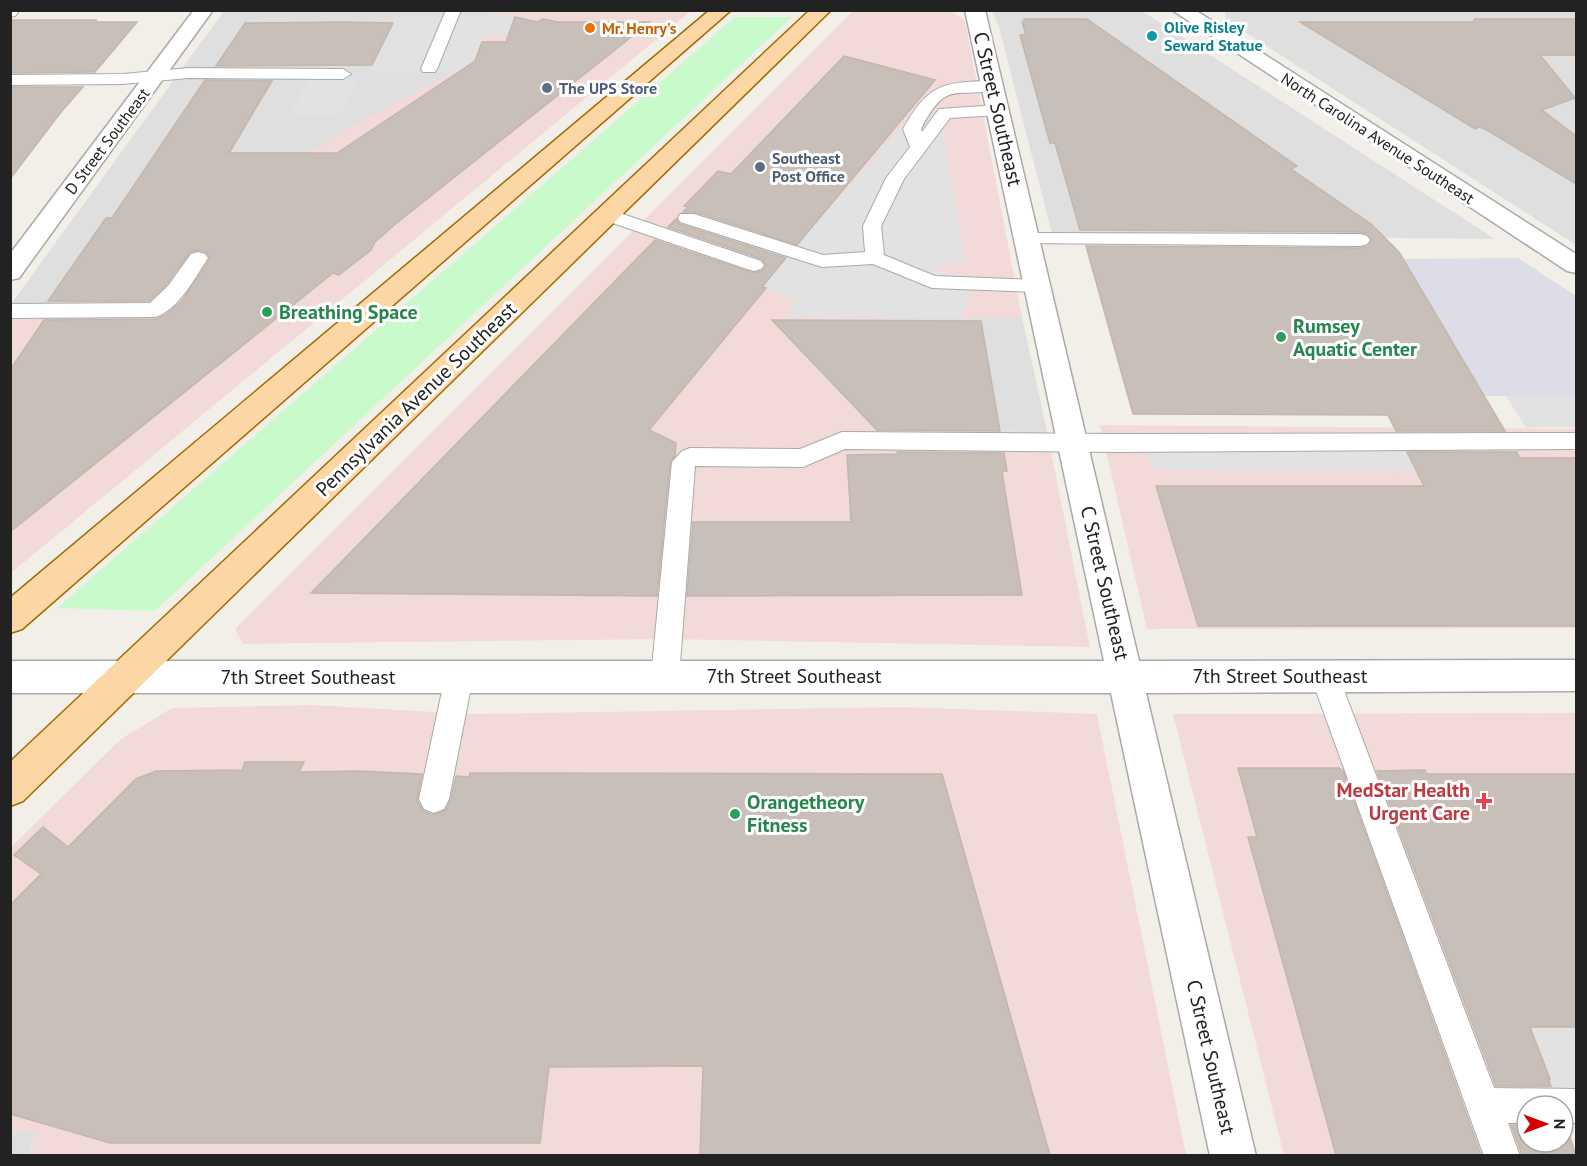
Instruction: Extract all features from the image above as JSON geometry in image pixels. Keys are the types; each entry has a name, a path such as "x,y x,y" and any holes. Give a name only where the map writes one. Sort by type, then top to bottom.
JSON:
{"main road":[{"path":"10,619 722,10"},
{"name":"Pennsylvania Avenue Southeast","path":"10,788 822,10"}],"street":[{"name":"D Street Southeast","path":"10,272 204,10"},
{"name":"C Street Southeast","path":"975,10 1233,1155"},
{"name":"North Carolina Avenue Southeast","path":"1181,10 1576,265"},
{"name":"7th Street Southeast","path":"10,677 1576,675"}],"lane":[{"path":"429,69 454,10"},
{"path":"10,80 123,79 199,73 343,74"},
{"path":"875,258 872,226 895,178 918,147 945,113 996,98"},
{"path":"608,215 754,265"},
{"path":"687,218 822,261 875,258 932,282 1037,286"},
{"path":"1028,239 1360,240"},
{"path":"10,311 155,310 175,291 198,258"},
{"path":"665,677 684,462 690,457 803,458 842,440 1576,441"},
{"path":"434,799 459,677"},
{"path":"1325,677 1502,1155"},
{"path":"1484,1105 1576,1106"}],"shaded area":[{"path":"224,11 494,11 468,74 177,277 146,314 11,304"},
{"path":"494,11 691,11 11,573 11,313 146,313 177,277 220,205 352,126 452,73 468,74"},
{"path":"853,11 951,11 965,21 1022,317 784,319 785,337 876,433 1047,431 1090,647 666,639 243,644 235,629"},
{"path":"992,11 1142,11 1495,239 1052,234 999,27"},
{"path":"1225,11 1576,11 1576,245 1226,20"},
{"path":"441,15 489,17 490,15 516,15 509,34 485,34 477,56 474,57 465,73 369,71 395,17"},
{"path":"309,78 358,78 340,114 290,114"},
{"path":"918,108 929,113 943,133 945,140 965,261 940,266 938,270 954,276 970,276 969,298 962,317 787,317 794,299 751,283 772,256 675,224 689,207 799,242"},
{"path":"1518,258 1576,296 1576,396 1485,396 1403,259"},
{"path":"1022,317 1047,431 876,433 785,337 783,319"},
{"path":"1506,396 1576,396 1576,427 1526,428"},
{"path":"1100,425 1576,429 1576,628 1147,629"},
{"path":"1144,444 1491,447 1506,473 1152,470"},
{"path":"312,705 470,714 903,707 1097,714 1186,1155 28,1156 37,1133 11,1131 11,847 121,739 172,708"},
{"path":"1576,713 1576,1098 1575,1094 1515,1094 1515,1098 1463,1098 1483,1155 1284,1155 1173,714"},
{"path":"1576,1026 1576,1090 1556,1090 1530,1027"},
{"path":"10,1131 37,1132 28,1155 11,1155"}],"green space":[{"path":"735,17 792,17 155,611 57,608"}],"building":[{"path":"515,17 537,22 543,19 558,22 650,22 398,222 375,242 371,250 339,275 333,273 10,532 10,370 44,320 156,319 181,302 210,259 206,252 199,250 190,252 166,285 149,301 48,301 106,218 112,218 205,80 272,81 229,153 337,153 475,61 482,42 506,42"},
{"path":"1024,19 1087,19 1297,166 1291,169 1371,224 1399,252 1505,431 1396,431 1388,415 1133,414 1086,246 1360,248 1368,246 1372,240 1368,234 1360,232 1080,230 1055,143 1050,143 1020,35 1026,35 1022,22"},
{"path":"1475,19 1576,19 1576,55 1540,55 1575,98 1542,110 1576,136 1576,184 1487,130 1479,127 1475,129 1300,22 1473,22"},
{"path":"10,20 137,22 95,72 10,73"},
{"path":"245,23 393,23 372,65 216,66"},
{"path":"844,56 935,80 797,245 695,212 683,212 688,207 684,206 718,171 731,174"},
{"path":"10,87 83,87 10,179"},
{"path":"676,219 679,224 786,258 762,287 766,288 649,430 676,443 675,456 670,462 657,596 311,593 655,240 753,273 762,271 766,266 762,259 668,227"},
{"path":"772,320 981,321 1000,431 877,430"},
{"path":"897,452 1004,453 1007,471 1002,472 1022,595 687,596 693,522 851,522 847,455 899,454"},
{"path":"1407,452 1517,452 1520,458 1576,458 1576,626 1198,626 1156,486 1424,486"},
{"path":"245,762 304,762 299,772 359,771 422,774 417,800 423,811 433,815 446,810 456,776 469,777 470,773 942,774 1050,1155 700,1155 703,1066 549,1067 540,1143 110,1143 10,1114 10,905 41,874 14,855 43,827 68,847 136,779 156,771 242,770"},
{"path":"1238,768 1339,768 1343,771 1481,1155 1336,1155 1248,837 1257,837"},
{"path":"1425,770 1427,774 1576,774 1576,1027 1530,1027 1551,1086 1496,1086 1377,771"},
{"path":"1575,1152 1576,1155 1522,1155 1575,1154"}],"place":[{"name":"Mr. Henry's","path":"590,28"},
{"name":"Olive Risley Seward Statue","path":"1152,36"},
{"name":"The UPS Store","path":"547,88"},
{"name":"Southeast Post Office","path":"760,167"},
{"name":"Breathing Space","path":"267,312"},
{"name":"Rumsey Aquatic Center","path":"1281,337"},
{"name":"MedStar Health Urgent Care","path":"1484,801"},
{"name":"Orangetheory Fitness","path":"735,814"}]}
